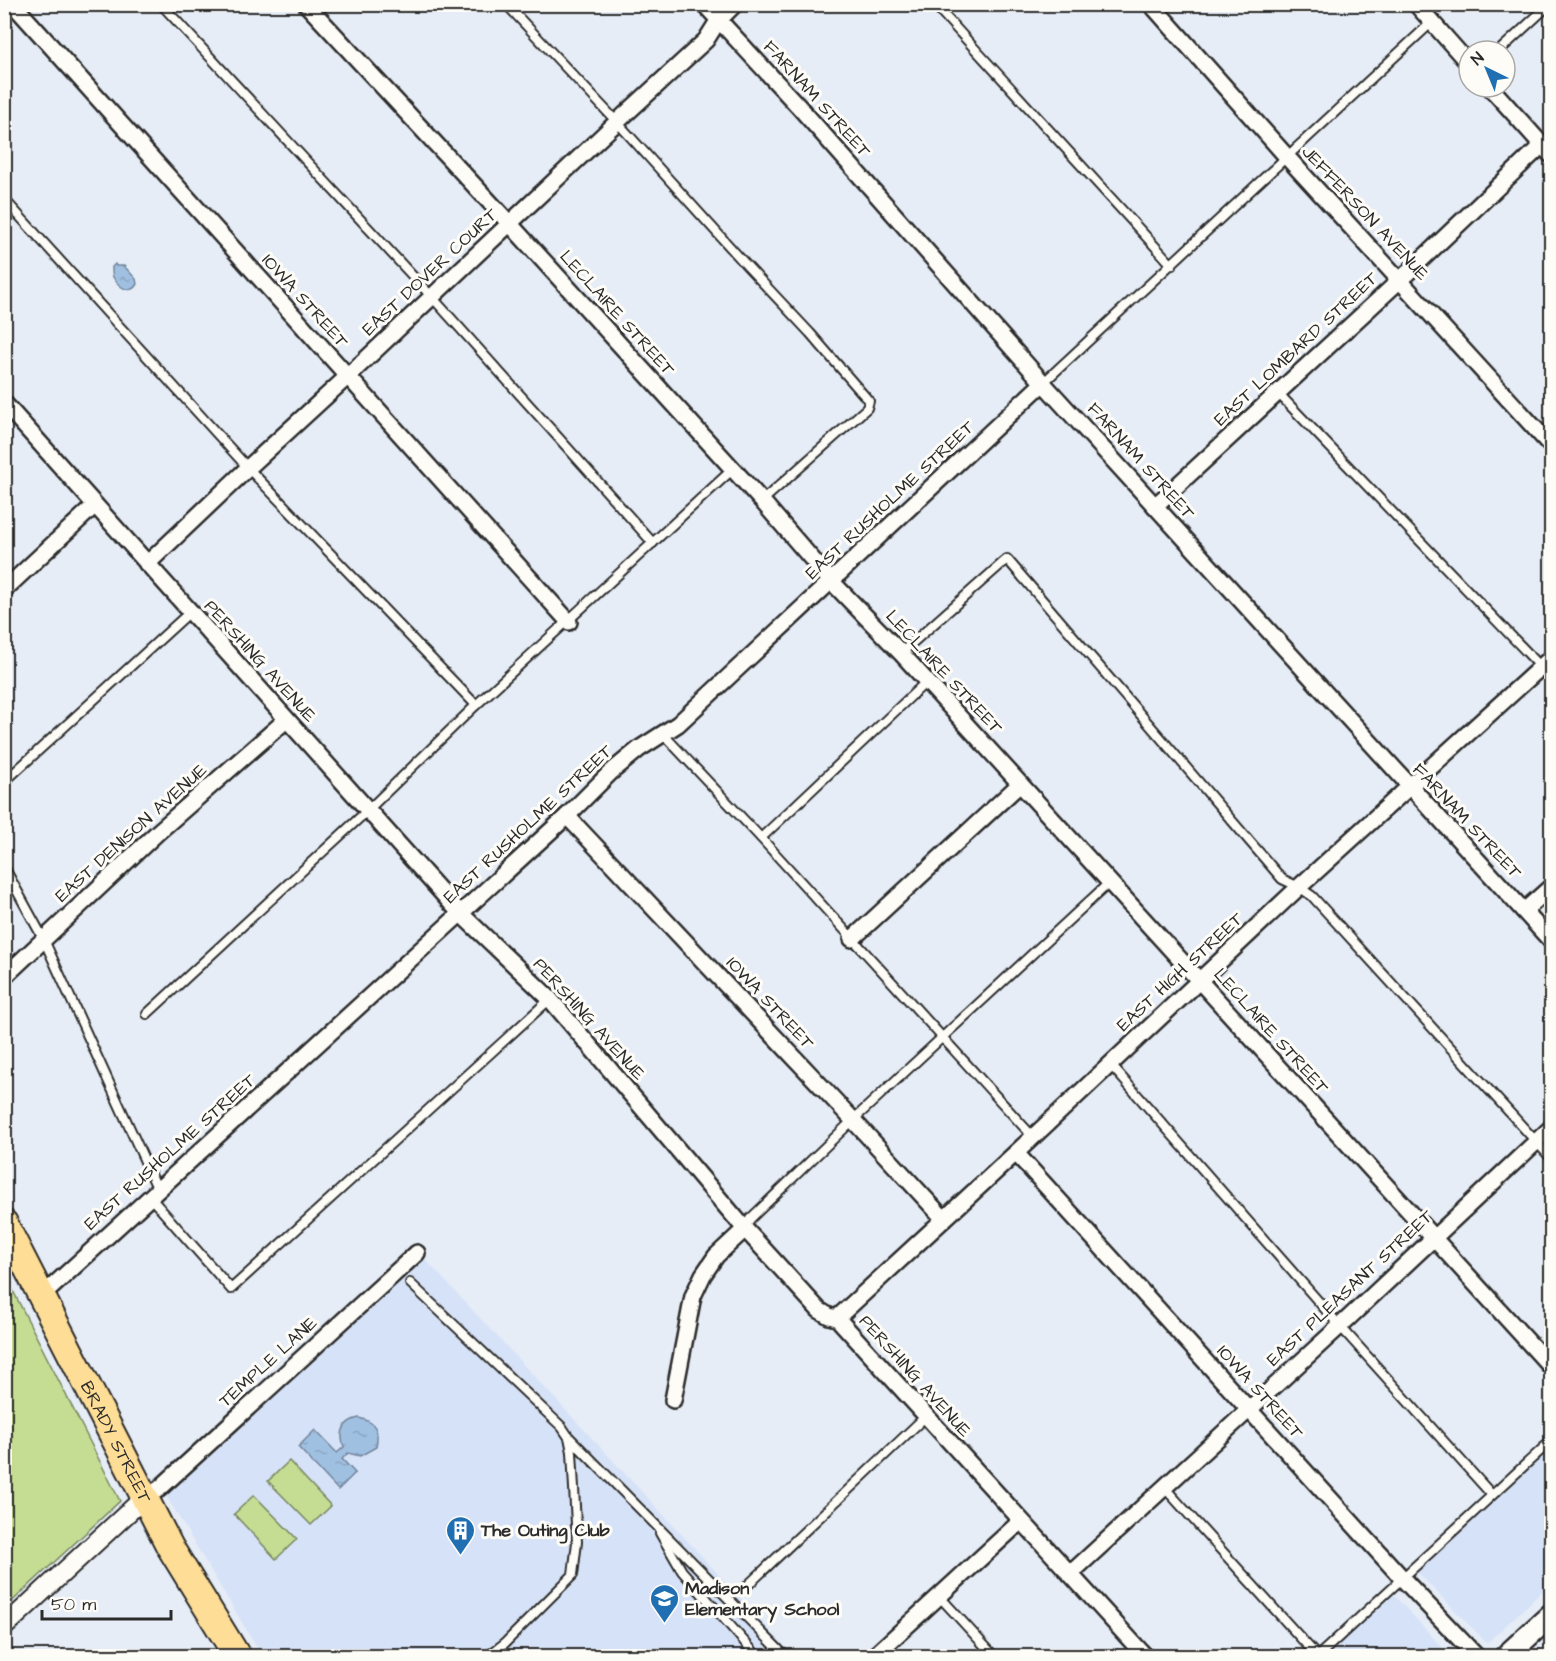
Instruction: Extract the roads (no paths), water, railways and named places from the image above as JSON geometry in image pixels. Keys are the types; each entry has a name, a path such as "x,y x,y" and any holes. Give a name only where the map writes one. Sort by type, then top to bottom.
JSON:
{"highway":[{"name":"BRADY STREET","path":"4,1223 170,1547 237,1656"}],"main road":[{"path":"1506,1656 1551,1614"}],"street":[{"name":"IOWA STREET","path":"13,4 569,622"},
{"name":"LECLAIRE STREET","path":"306,4 510,224 762,501 831,581 901,653 1551,1368"},
{"name":"FARNAM STREET","path":"704,4 1043,383 1551,942"},
{"name":"EAST DOVER COURT","path":"147,564 706,40 718,21 735,4"},
{"name":"JEFFERSON AVENUE","path":"1151,4 1551,447"},
{"path":"1416,4 1457,50"},
{"path":"1501,99 1547,151"},
{"name":"EAST LOMBARD STREET","path":"1155,506 1400,280 1547,151"},
{"name":"EAST RUSHOLME STREET","path":"42,1296 567,816 611,772 639,749 678,724 1043,383"},
{"name":"PERSHING AVENUE","path":"6,407 460,913 550,999 745,1229 819,1310 829,1317 837,1318 1145,1656"},
{"path":"4,590 95,505"},
{"name":"EAST HIGH STREET","path":"837,1318 1408,786 1546,662"},
{"name":"EAST DENISON AVENUE","path":"4,976 158,832 286,720"},
{"path":"852,939 1020,784"},
{"name":"IOWA STREET","path":"567,816 944,1219"},
{"path":"1524,911 1551,886"},
{"name":"EAST PLEASANT STREET","path":"1070,1574 1248,1408 1340,1326 1551,1127"},
{"name":"IOWA STREET","path":"1016,1153 1402,1578 1476,1656"},
{"path":"673,1400 693,1296 716,1256 745,1229"},
{"name":"TEMPLE LANE","path":"144,1497 159,1489 417,1253"},
{"path":"4,1627 144,1497"},
{"path":"874,1656 1021,1521"}],"lane":[{"path":"161,4 432,297 653,543"},
{"path":"506,4 810,333 869,401 867,408 762,501"},
{"path":"934,4 1172,264"},
{"path":"1512,39 1550,4"},
{"path":"1043,383 1432,22"},
{"path":"4,199 248,468 476,705"},
{"path":"1278,393 1546,662"},
{"path":"147,1014 368,810 476,705 733,469"},
{"path":"901,653 1007,559 1282,879 1299,887 1320,904 1551,1159"},
{"path":"4,782 190,612"},
{"path":"761,838 926,682"},
{"path":"663,734 761,838 1033,1137"},
{"path":"4,867 44,940 154,1194 231,1288 550,999"},
{"path":"745,1229 750,1219 853,1120 1110,882"},
{"path":"1110,1064 1492,1496"},
{"path":"410,1283 561,1426 568,1436 785,1656"},
{"path":"748,1585 926,1416"},
{"path":"488,1656 505,1643 573,1575 577,1542 572,1452 568,1436"},
{"path":"1164,1487 1318,1656 1551,1440"},
{"path":"655,1524 682,1570 758,1656"},
{"path":"940,1597 994,1656"}],"water":[{"path":"115,264 124,266 136,279 137,284 134,288 124,288 115,280 112,268"},
{"path":"359,1418 370,1422 375,1428 376,1447 360,1456 348,1453 342,1459 355,1473 338,1490 298,1447 315,1430 337,1453 344,1447 342,1432 344,1428 349,1422"}],"place":[{"name":"The Outing Club","path":"460,1556"},
{"name":"Madison Elementary School","path":"664,1624"}]}
